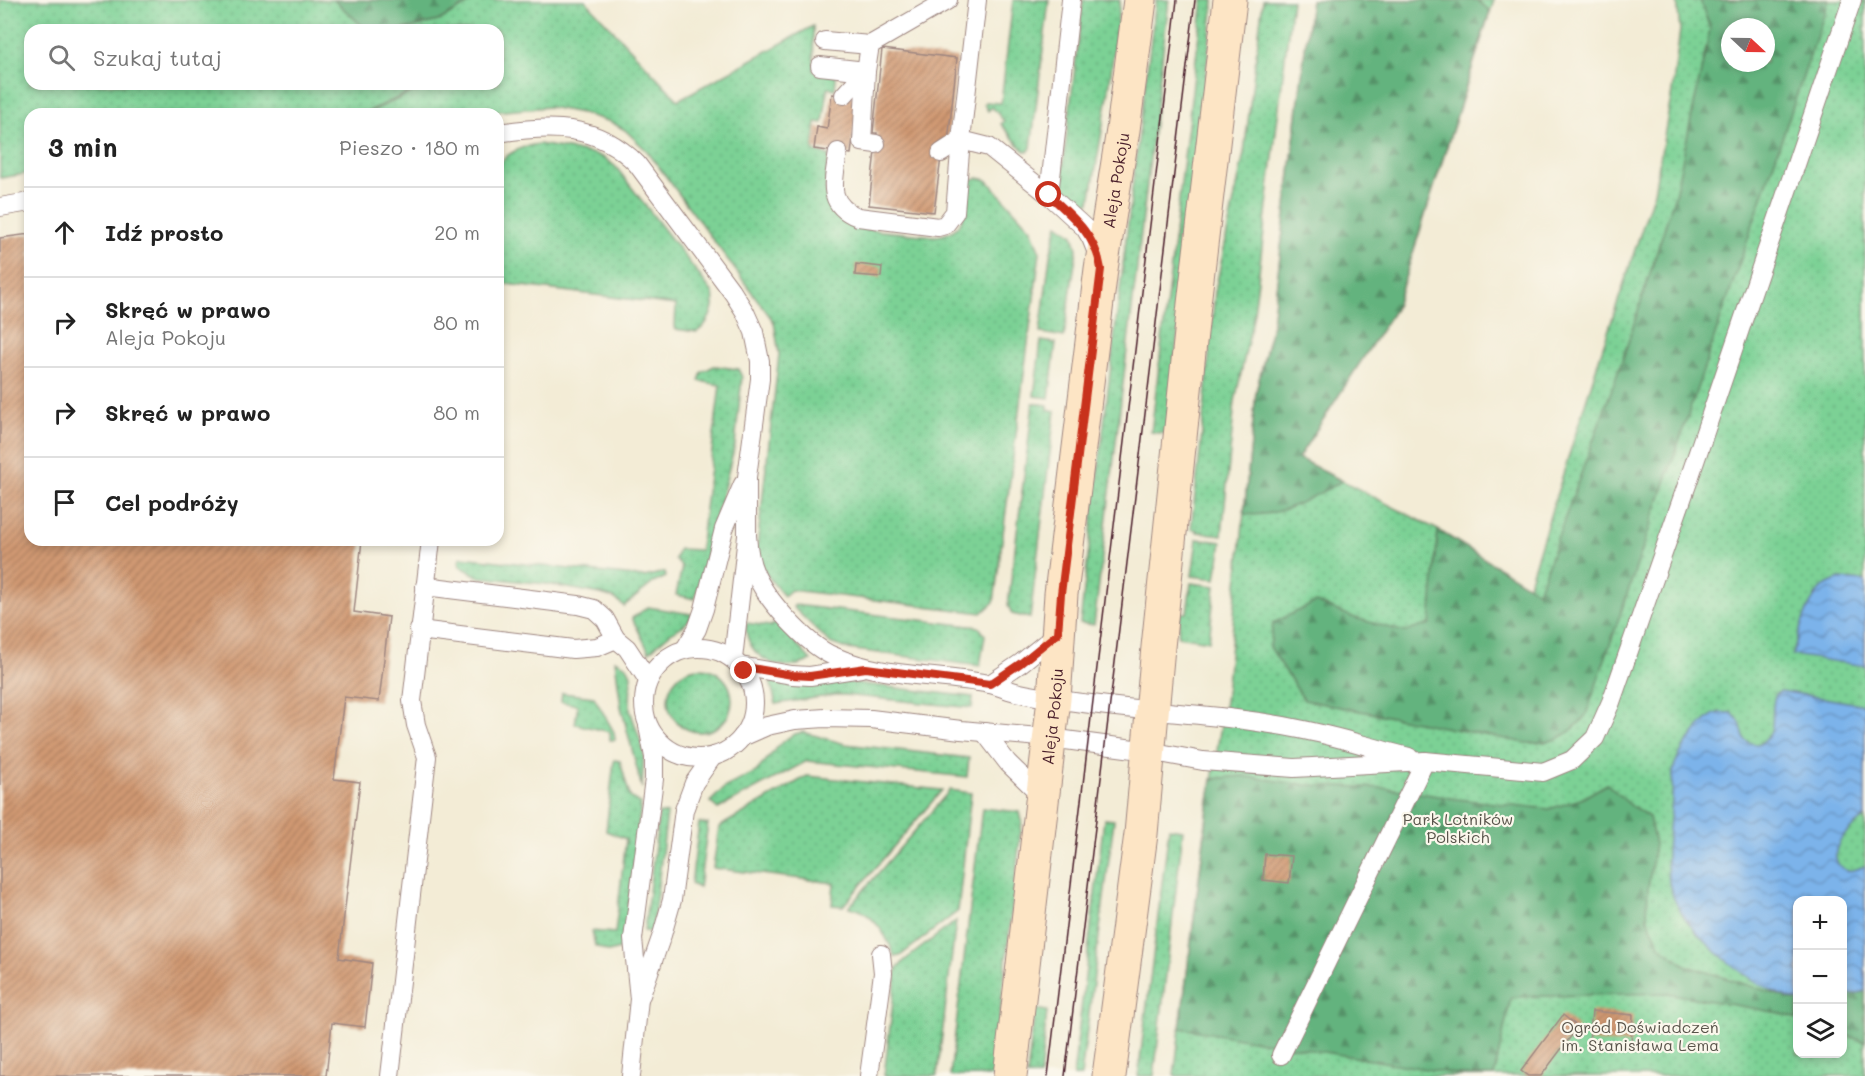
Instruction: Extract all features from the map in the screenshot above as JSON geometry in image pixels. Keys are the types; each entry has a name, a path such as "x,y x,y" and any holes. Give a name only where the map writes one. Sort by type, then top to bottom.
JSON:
{"main road":[{"name":"Aleja Pokoju","path":"1010,1076 1050,738 1061,594 1101,269 1123,130 1140,0"},
{"path":"1109,1076 1142,826 1196,293 1230,0"}],"lane":[{"path":"825,41 870,45 948,0"},
{"path":"838,152 834,194 837,202 850,214 938,227 945,225 955,212 977,0"},
{"path":"1049,195 1071,0"},
{"path":"742,737 768,726 795,720 871,719 1050,738 1149,751 1203,761 1294,768 1425,761 1543,772 1572,760 1595,738 1611,702 1852,0"},
{"path":"870,45 866,71 862,142 876,144"},
{"path":"820,66 866,71"},
{"path":"844,95 866,71"},
{"path":"504,132 528,128 561,129 590,134 616,146 637,164 733,293 754,332 760,361 760,379 747,477 747,536 737,662 750,682 754,700 751,720 742,737 728,750 713,756 697,758 679,754 664,746 648,726"},
{"path":"941,153 961,140 989,147 1049,195 1085,228 1098,254 1101,269"},
{"path":"0,207 24,203"},
{"path":"685,649 697,628 704,609 724,529 747,477"},
{"path":"747,536 749,556 759,583 780,610 818,648 866,668 990,684 1054,699 1208,716 1299,729 1425,761"},
{"path":"390,1076 427,757 416,725 412,701 429,546"},
{"path":"425,586 594,609 605,619 616,639 627,648 648,680"},
{"path":"419,630 573,649 597,647 616,639"},
{"path":"990,684 1058,633"},
{"path":"631,1076 639,999 633,939 654,779 654,757 643,705 648,680 656,667 664,660 685,649 710,648 722,652 737,662 792,675 810,676 866,668"},
{"path":"984,732 1008,763 1042,796"},
{"path":"639,999 672,900 684,810 693,783 713,756"},
{"path":"1281,1055 1425,761"},
{"path":"869,1076 883,973 881,954"}],"green space":[{"path":"0,0 334,0 360,24 24,24 24,90 415,90 375,108 24,108 24,174 0,178"},
{"path":"334,0 475,0 438,21 425,24 360,24"},
{"path":"475,0 585,0 678,100 813,26 814,71 836,76 835,89 828,88 823,123 816,122 813,150 829,155 826,196 830,208 838,218 853,225 875,230 935,236 946,234 954,230 963,217 968,180 978,178 987,180 1031,229 1040,252 994,602 982,613 791,590 784,596 763,568 757,547 779,354 774,322 647,151 625,130 611,122 549,107 504,111 504,108 378,108 418,90 504,90 504,24 425,24 438,21"},
{"path":"1013,0 1049,0 1031,148 1028,152 1023,150 1001,124 1004,121 992,107 988,111 984,104 985,102 1001,103"},
{"path":"1083,0 1120,0 1109,89 1090,202 1087,205 1077,204 1069,197 1062,175"},
{"path":"1156,0 1169,0 1094,625 1080,623"},
{"path":"1203,0 1214,0 1167,434 1151,432"},
{"path":"1263,0 1292,0 1254,313 1235,401 1222,535 1197,532 1191,529 1215,291 1244,153"},
{"name":"Park Lotników Polskich","path":"1311,0 1494,0 1395,309 1298,458 1438,530 1528,586 1654,192 1672,92 1680,30 1677,0 1865,0 1865,1076 1174,1076 1208,806 1226,694 1256,392 1271,331"},
{"path":"1311,0 1477,0 1490,11 1395,309 1298,458 1342,481 1307,500 1282,510 1257,515 1244,514 1256,392 1271,331"},
{"path":"1700,0 1829,0 1586,715 1580,723 1560,738 1526,743 1304,700 1270,647 1273,623 1316,602 1355,618 1405,632 1430,624 1438,530 1538,592 1622,361 1675,195 1710,29"},
{"path":"539,144 595,154 616,167 713,293 712,309 701,329 697,332 675,329 676,305 504,284 504,159 527,146"},
{"path":"1058,224 1073,235 1077,249 1064,337 1040,333 1050,256"},
{"path":"1041,341 1056,343 1049,398 1034,396"},
{"path":"714,366 738,369 742,377 735,445 695,599 676,595 682,567 675,559 679,549 700,550 720,385 699,381 702,372"},
{"path":"1033,403 1048,405 1048,409 1055,411 1030,618 1012,614 1008,605"},
{"path":"1197,539 1222,542 1216,579 1192,576"},
{"path":"462,557 644,577 665,572 666,577 653,583 624,606 614,598 601,594 546,584 479,577 460,566 459,560"},
{"path":"1191,583 1215,586 1209,641 1178,636 1180,613 1187,613"},
{"path":"795,605 979,627 985,635 980,666 847,649 830,643 793,607"},
{"path":"648,607 692,614 686,623 649,652 632,618"},
{"path":"746,623 770,626 777,623 811,660 788,666 767,661 751,646"},
{"path":"615,660 627,666 631,674 630,710 644,751 642,788 621,707"},
{"path":"700,668 718,674 726,682 732,700 726,718 718,726 700,732 682,726 674,718 668,700 674,682 682,674"},
{"path":"770,681 795,686 846,682 973,697 972,708 844,695 776,704"},
{"path":"562,693 594,697 614,732 615,740 610,740 610,732 575,724 578,705 561,702"},
{"path":"803,732 845,744 969,758 967,777 807,761 718,809 710,802 725,787 756,772 782,742 794,734"},
{"path":"614,760 620,761 630,797 641,804 625,937 619,949 609,952 595,946 592,931 615,933 626,839 606,831"},
{"path":"807,776 942,790 843,906 832,905 834,883 713,868 719,827"},
{"path":"1242,776 1306,785 1388,788 1457,799 1549,809 1581,799 1607,784 1629,804 1649,817 1655,844 1648,888 1647,918 1661,947 1685,965 1793,999 1793,1018 1779,1013 1667,993 1511,997 1494,1076 1468,1076 1180,1028 1212,779"},
{"path":"950,790 971,793 958,911 900,956 895,957 888,941 872,919 858,909 849,907"},
{"path":"982,808 1020,812 1022,821 993,1076 950,1076"},
{"path":"659,813 667,814 652,932 644,931"},
{"path":"1104,819 1114,820 1081,1076 1073,1076"},
{"path":"699,823 708,824 699,888 691,884"},
{"path":"1169,828 1183,830 1154,1076 1138,1076"},
{"path":"956,921 937,1076 884,1076 897,968"},
{"path":"1865,991 1865,1042 1847,1035 1847,996"},
{"path":"1035,1009 1047,1011 1040,1076 1027,1076"}],"water":[{"path":"1840,579 1865,581 1865,666 1792,655 1812,601 1823,587"},
{"path":"1781,691 1865,705 1865,817 1843,837 1836,852 1838,863 1846,870 1865,866 1865,991 1847,996 1847,896 1793,896 1793,999 1763,986 1712,948 1686,919 1672,893 1667,854 1675,764 1693,735 1706,720 1720,713 1732,713 1739,721 1746,740 1753,744 1760,744 1770,733 1772,727 1776,694"}],"building":[{"path":"882,49 957,58 948,142 943,142 934,212 869,205 877,133 873,133"},
{"path":"832,94 858,97 851,154 814,149 817,127 827,129"},
{"path":"24,235 24,546 361,546 354,612 389,617 379,701 344,697 334,779 360,782 339,958 372,963 365,1027 332,1023 326,1076 0,1076 0,238"},
{"path":"856,264 882,267 881,277 855,275"},
{"path":"1265,854 1292,856 1289,883 1263,880"},
{"path":"1592,1011 1633,1015 1631,1044 1589,1042"},
{"path":"1563,1015 1578,1027 1541,1076 1528,1076 1521,1071"}],"tram line":[{"path":"1048,1076 1177,0"},
{"path":"1065,1076 1195,0"}],"route":[{"path":"744,671 740,666 810,676 866,668 990,684 1058,633 1101,269 1098,254 1085,228 1049,195"}],"park label":[{"name":"Ogród Doświadczeń im. Stanisława Lema","path":"1640,1035"}]}
